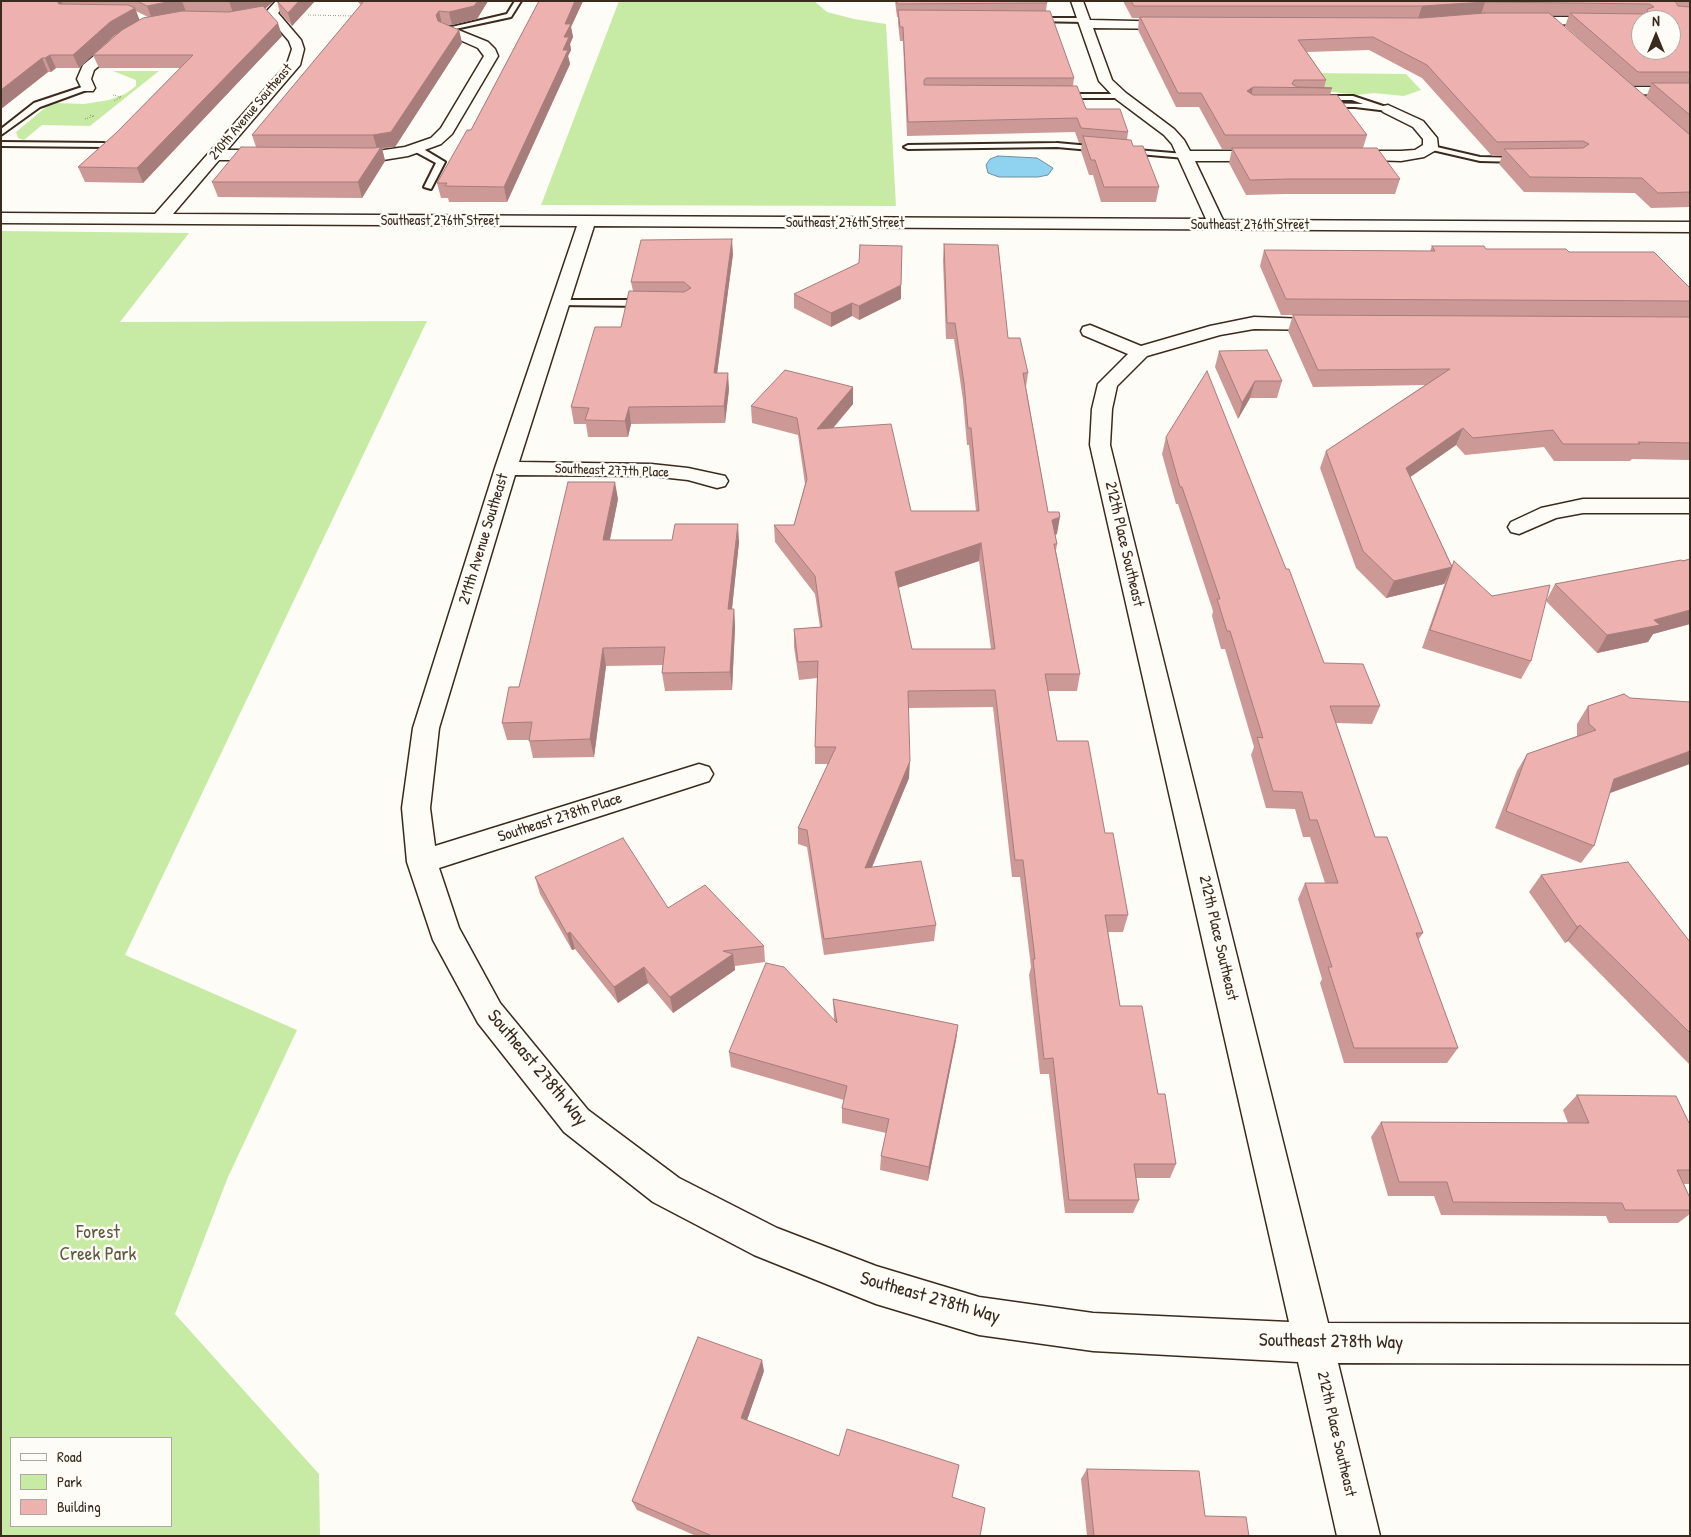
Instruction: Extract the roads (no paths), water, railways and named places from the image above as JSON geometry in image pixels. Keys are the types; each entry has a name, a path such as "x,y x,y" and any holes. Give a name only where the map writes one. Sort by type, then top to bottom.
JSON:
{"street":[{"name":"210th Avenue Southeast","path":"160,220 293,65 298,49 295,40 268,14 283,1"},
{"path":"1077,1 1106,81 1121,96 1169,132 1179,142 1216,225"},
{"path":"1510,21 1631,21"},
{"path":"1549,21 1563,34"},
{"path":"1085,22 1184,25"},
{"path":"331,156 377,156 417,149 436,141 447,131 491,56 490,52 483,45 446,29"},
{"path":"88,88 84,79 88,68 135,30"},
{"path":"1641,103 1623,88 1690,91"},
{"path":"1332,156 1401,156 1419,154 1431,147 1430,138 1418,124 1388,110"},
{"path":"216,155 285,156"},
{"path":"1186,156 1283,156"},
{"name":"Southeast 276th Street","path":"1,218 1690,227"},
{"name":"211th Avenue Southeast","path":"422,862 416,808 426,728 506,468 587,222"},
{"path":"1090,331 1140,352 1217,330 1254,323 1343,324"},
{"name":"212th Place Southeast","path":"1140,352 1108,384 1102,409 1100,445 1315,1343 1359,1536"},
{"name":"Southeast 277th Place","path":"506,468 651,470 688,474 718,481"},
{"path":"1519,528 1549,513 1583,506 1690,506"},
{"name":"Southeast 278th Place","path":"422,862 699,774"},
{"name":"Southeast 278th Way","path":"422,862 444,931 489,1012 576,1121 666,1190 767,1242 876,1285 979,1316 1093,1332 1315,1343 1690,1344"}],"lane":[{"path":"446,29 509,16 518,1"},
{"path":"1026,20 1085,22"},
{"path":"1,133 37,104 88,88"},
{"path":"1054,96 1121,96"},
{"path":"1315,101 1388,110"},
{"path":"1,144 104,145"},
{"path":"908,147 1058,145 1107,150"},
{"path":"1431,147 1480,159 1530,160"},
{"path":"417,149 441,162 428,186"},
{"path":"1116,150 1186,156"},
{"path":"560,303 657,303"}],"water":[{"path":"998,156 1037,158 1053,168 1048,175 1038,177 999,177 988,173 986,165 990,159"}],"park label":[{"name":"Forest Creek Park","path":"98,1244"}]}
